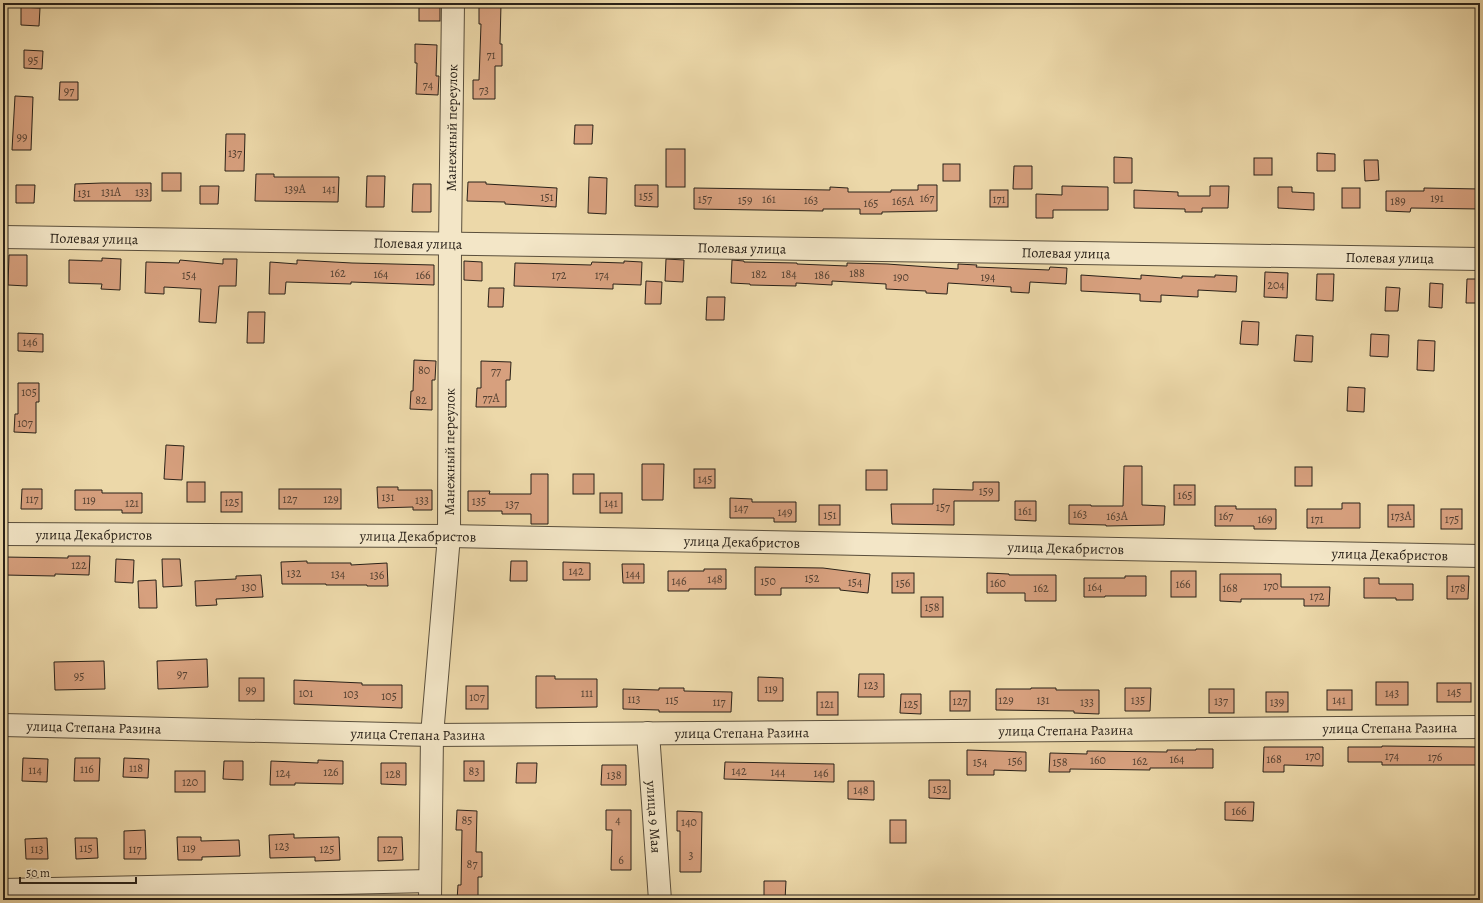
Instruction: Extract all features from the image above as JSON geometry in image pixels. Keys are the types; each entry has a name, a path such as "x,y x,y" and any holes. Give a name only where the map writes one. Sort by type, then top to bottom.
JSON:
{"street":[{"name":"Манежный переулок","path":"430,891 432,735 449,536 453,3"},
{"name":"Полевая улица","path":"3,237 1480,259"},
{"name":"улица Декабристов","path":"3,534 449,536 1480,556"},
{"name":"улица Степана Разина","path":"3,726 432,735 1480,727"},
{"name":"улица 9 Мая","path":"648,733 660,900"},
{"path":"3,890 430,891"}],"building":[{"path":"419,3 440,3 440,21 419,21"},
{"path":"479,3 501,4 500,44 502,44 502,66 495,66 495,99 473,99 473,80 479,80 481,24 479,24"},
{"path":"21,7 40,8 39,26 21,25"},
{"path":"415,44 437,45 436,76 439,76 438,95 416,94 417,63 415,63"},
{"path":"24,50 43,51 42,69 24,68"},
{"path":"60,82 78,82 78,100 59,100"},
{"path":"15,96 33,97 31,150 12,150"},
{"path":"575,125 593,125 592,144 574,144"},
{"path":"226,134 245,134 244,171 225,171"},
{"path":"666,149 685,149 685,187 666,187"},
{"path":"1317,153 1335,154 1335,171 1317,171"},
{"path":"1114,157 1132,158 1132,183 1114,183"},
{"path":"1254,158 1272,158 1272,175 1254,175"},
{"path":"1364,160 1378,160 1379,180 1365,181"},
{"path":"943,164 960,164 960,181 943,181"},
{"path":"1014,166 1032,166 1032,189 1013,189"},
{"path":"162,173 181,173 181,191 162,191"},
{"path":"256,174 274,174 274,177 339,177 338,202 255,201"},
{"path":"367,176 385,176 384,207 366,207"},
{"path":"589,177 607,178 606,214 588,213"},
{"path":"468,182 486,182 486,184 557,188 556,207 505,204 505,202 467,201"},
{"path":"151,183 151,201 74,201 75,184"},
{"path":"413,184 431,184 431,212 412,212"},
{"path":"16,185 35,185 34,203 16,203"},
{"path":"635,185 658,185 658,207 635,206"},
{"path":"918,185 937,185 937,211 860,214 860,209 823,209 823,211 694,209 694,188 830,190 830,187 848,188 848,192 891,192 891,190 918,190"},
{"path":"200,186 219,186 218,204 200,204"},
{"path":"1062,186 1108,187 1108,210 1053,210 1053,218 1036,218 1036,194 1062,195"},
{"path":"1210,186 1229,186 1228,208 1202,208 1202,212 1185,212 1185,209 1134,208 1134,190 1178,192 1178,196 1210,196"},
{"path":"1278,187 1292,187 1292,192 1314,193 1314,210 1278,208"},
{"path":"1342,188 1360,188 1360,208 1342,208"},
{"path":"1424,188 1480,189 1480,209 1411,208 1410,212 1386,211 1386,191 1424,191"},
{"path":"990,190 1008,190 1008,207 990,207"},
{"path":"9,255 27,255 27,286 8,285"},
{"path":"102,258 121,259 120,290 101,289 102,284 69,283 69,260 102,261"},
{"path":"223,259 237,259 236,286 219,286 216,323 199,322 201,289 164,287 164,294 145,293 146,262 179,263 180,260 223,264"},
{"path":"666,259 684,260 683,282 665,281"},
{"path":"297,260 434,265 434,285 351,282 351,284 286,282 285,294 269,294 270,262 297,264"},
{"path":"732,260 744,262 847,266 847,263 887,264 958,269 958,264 977,265 976,267 1049,270 1050,267 1067,268 1066,284 1030,282 1029,293 1011,292 1011,287 948,283 947,294 926,293 926,291 886,289 886,284 832,281 832,285 796,283 796,286 731,283"},
{"path":"464,261 482,262 482,281 464,280"},
{"path":"624,261 642,262 641,285 613,284 613,289 514,286 515,263 591,265 592,262 624,263"},
{"path":"1265,272 1288,273 1287,298 1264,297"},
{"path":"1317,274 1334,274 1333,301 1316,300"},
{"path":"1081,275 1141,279 1141,275 1182,278 1182,276 1237,276 1236,292 1198,290 1198,297 1161,295 1161,302 1140,301 1140,294 1081,291"},
{"path":"1467,279 1480,279 1480,303 1466,303"},
{"path":"646,281 662,282 661,304 645,304"},
{"path":"1430,283 1443,284 1442,308 1429,307"},
{"path":"1386,287 1400,288 1398,311 1385,311"},
{"path":"489,288 504,288 503,307 488,307"},
{"path":"707,297 725,297 724,320 706,320"},
{"path":"248,312 265,312 264,343 247,343"},
{"path":"1242,321 1259,322 1258,345 1240,344"},
{"path":"18,333 43,334 43,352 18,351"},
{"path":"1371,334 1389,335 1388,357 1370,356"},
{"path":"1296,335 1313,336 1312,362 1294,361"},
{"path":"1418,340 1435,341 1434,371 1417,370"},
{"path":"414,360 436,361 435,380 432,380 432,410 410,409 411,391 413,391"},
{"path":"481,361 511,362 510,380 506,380 506,407 476,407 477,388 481,388"},
{"path":"18,383 39,383 39,402 36,402 36,433 14,432 15,414 18,414"},
{"path":"1348,387 1365,388 1364,412 1347,411"},
{"path":"166,445 184,446 182,480 164,479"},
{"path":"642,464 664,464 663,500 642,500"},
{"path":"1124,466 1142,466 1142,505 1165,506 1164,525 1106,526 1069,524 1069,505 1123,506"},
{"path":"1295,467 1312,467 1312,486 1295,486"},
{"path":"694,469 715,469 715,488 694,488"},
{"path":"866,470 887,470 887,490 866,490"},
{"path":"531,474 548,474 548,524 531,524 531,514 502,514 502,511 468,511 468,491 490,491 489,494 531,494"},
{"path":"573,474 594,474 594,494 573,494"},
{"path":"187,482 205,482 205,502 187,502"},
{"path":"973,482 999,482 999,501 954,501 954,525 892,524 891,504 933,504 933,489 973,490"},
{"path":"1174,485 1195,485 1195,505 1174,505"},
{"path":"377,487 398,487 398,490 432,490 432,510 413,510 413,507 378,508"},
{"path":"22,489 42,489 42,509 21,509"},
{"path":"279,489 341,489 341,509 279,509"},
{"path":"75,490 102,490 102,493 142,493 142,513 122,513 122,510 75,510"},
{"path":"221,492 242,492 242,512 221,512"},
{"path":"600,493 622,493 622,513 600,513"},
{"path":"730,498 752,499 752,502 796,502 796,522 774,522 774,518 730,518"},
{"path":"1015,501 1036,501 1036,521 1015,520"},
{"path":"1342,503 1360,503 1360,528 1307,528 1307,509 1342,509"},
{"path":"819,505 840,505 840,525 819,525"},
{"path":"1388,505 1414,505 1414,527 1388,527"},
{"path":"1215,506 1236,506 1236,509 1276,509 1276,529 1254,529 1254,526 1215,526"},
{"path":"1441,509 1462,509 1462,529 1441,529"},
{"path":"68,556 90,556 89,575 4,575 4,557 68,558"},
{"path":"116,559 134,560 133,583 115,582"},
{"path":"162,559 180,559 182,586 163,587"},
{"path":"307,561 307,563 351,563 351,565 387,563 388,586 282,584 281,562"},
{"path":"511,561 527,561 527,581 510,581"},
{"path":"563,562 590,563 590,580 563,580"},
{"path":"622,564 644,564 644,583 623,583"},
{"path":"755,567 823,568 870,574 868,593 840,590 840,588 781,588 781,595 755,595"},
{"path":"704,569 726,569 726,589 689,589 689,591 668,591 668,571 704,571"},
{"path":"1171,571 1196,571 1196,597 1171,597"},
{"path":"892,573 914,573 914,593 892,593"},
{"path":"987,573 1009,575 1056,575 1056,601 1025,601 1025,593 987,593"},
{"path":"1220,574 1281,574 1281,587 1330,587 1329,606 1304,606 1304,599 1241,599 1241,602 1220,601"},
{"path":"261,575 263,597 216,599 217,605 196,606 195,581 236,579 236,576"},
{"path":"1125,576 1146,576 1146,596 1084,597 1084,578 1125,578"},
{"path":"1447,576 1469,576 1468,599 1447,599"},
{"path":"1364,578 1379,578 1379,584 1413,584 1413,600 1396,600 1396,598 1364,598"},
{"path":"156,580 157,608 139,608 138,581"},
{"path":"921,597 943,597 943,617 921,617"},
{"path":"207,659 208,687 158,689 157,661"},
{"path":"104,661 105,689 55,690 54,662"},
{"path":"859,674 884,674 884,697 858,697"},
{"path":"536,676 555,676 555,679 597,679 597,707 536,708"},
{"path":"758,677 783,678 783,701 758,701"},
{"path":"239,678 264,678 264,701 239,701"},
{"path":"294,680 362,683 362,685 402,685 402,708 294,704"},
{"path":"1376,682 1408,682 1408,705 1376,705"},
{"path":"1437,683 1471,683 1471,702 1437,702"},
{"path":"466,686 488,686 488,709 466,709"},
{"path":"659,688 684,688 684,691 732,692 731,712 659,712 659,710 623,709 623,689 659,690"},
{"path":"1056,688 1056,690 1099,690 1099,714 1074,713 1074,711 996,710 996,689"},
{"path":"1125,688 1151,688 1150,711 1125,711"},
{"path":"1209,689 1234,689 1234,713 1209,713"},
{"path":"1327,690 1352,690 1352,710 1327,710"},
{"path":"950,691 970,691 970,711 950,711"},
{"path":"817,692 838,692 838,715 817,715"},
{"path":"1266,692 1288,692 1288,712 1266,712"},
{"path":"901,694 921,694 921,714 900,713"},
{"path":"1264,747 1323,747 1323,766 1284,765 1284,772 1263,772"},
{"path":"1348,747 1477,747 1476,765 1382,765 1382,762 1348,762"},
{"path":"1213,749 1213,768 1150,768 1150,770 1070,769 1070,772 1049,772 1050,753 1087,754 1087,751 1167,752 1167,750"},
{"path":"967,750 1026,752 1026,771 994,770 994,775 967,775"},
{"path":"23,758 48,759 47,782 22,781"},
{"path":"75,758 100,758 99,781 74,781"},
{"path":"124,758 149,759 148,778 123,777"},
{"path":"318,760 343,761 343,784 295,783 295,785 270,785 271,761 318,763"},
{"path":"224,761 243,761 243,780 223,779"},
{"path":"464,761 484,761 484,781 464,781"},
{"path":"725,762 834,764 834,782 724,779"},
{"path":"381,763 406,763 406,785 381,784"},
{"path":"517,763 537,763 536,783 516,783"},
{"path":"602,765 626,765 626,785 601,785"},
{"path":"175,771 205,771 205,792 175,792"},
{"path":"929,780 950,780 950,799 929,798"},
{"path":"848,781 874,781 874,800 848,799"},
{"path":"1225,802 1254,802 1253,821 1225,820"},
{"path":"457,810 477,811 476,852 482,852 482,877 478,877 478,900 457,900 458,885 461,885 462,830 456,830"},
{"path":"606,810 631,810 631,870 611,870 612,830 606,830"},
{"path":"677,811 702,812 701,872 680,872 680,831 677,831"},
{"path":"890,820 906,820 906,843 890,843"},
{"path":"145,830 146,859 124,859 124,831"},
{"path":"294,834 294,838 339,837 340,860 315,861 315,857 270,858 269,835"},
{"path":"177,837 201,837 201,841 239,840 240,856 202,857 202,860 178,860"},
{"path":"378,837 402,837 403,860 378,861"},
{"path":"47,838 48,859 26,859 25,839"},
{"path":"75,838 97,838 98,858 76,859"},
{"path":"764,881 786,881 785,900 764,900"}]}
